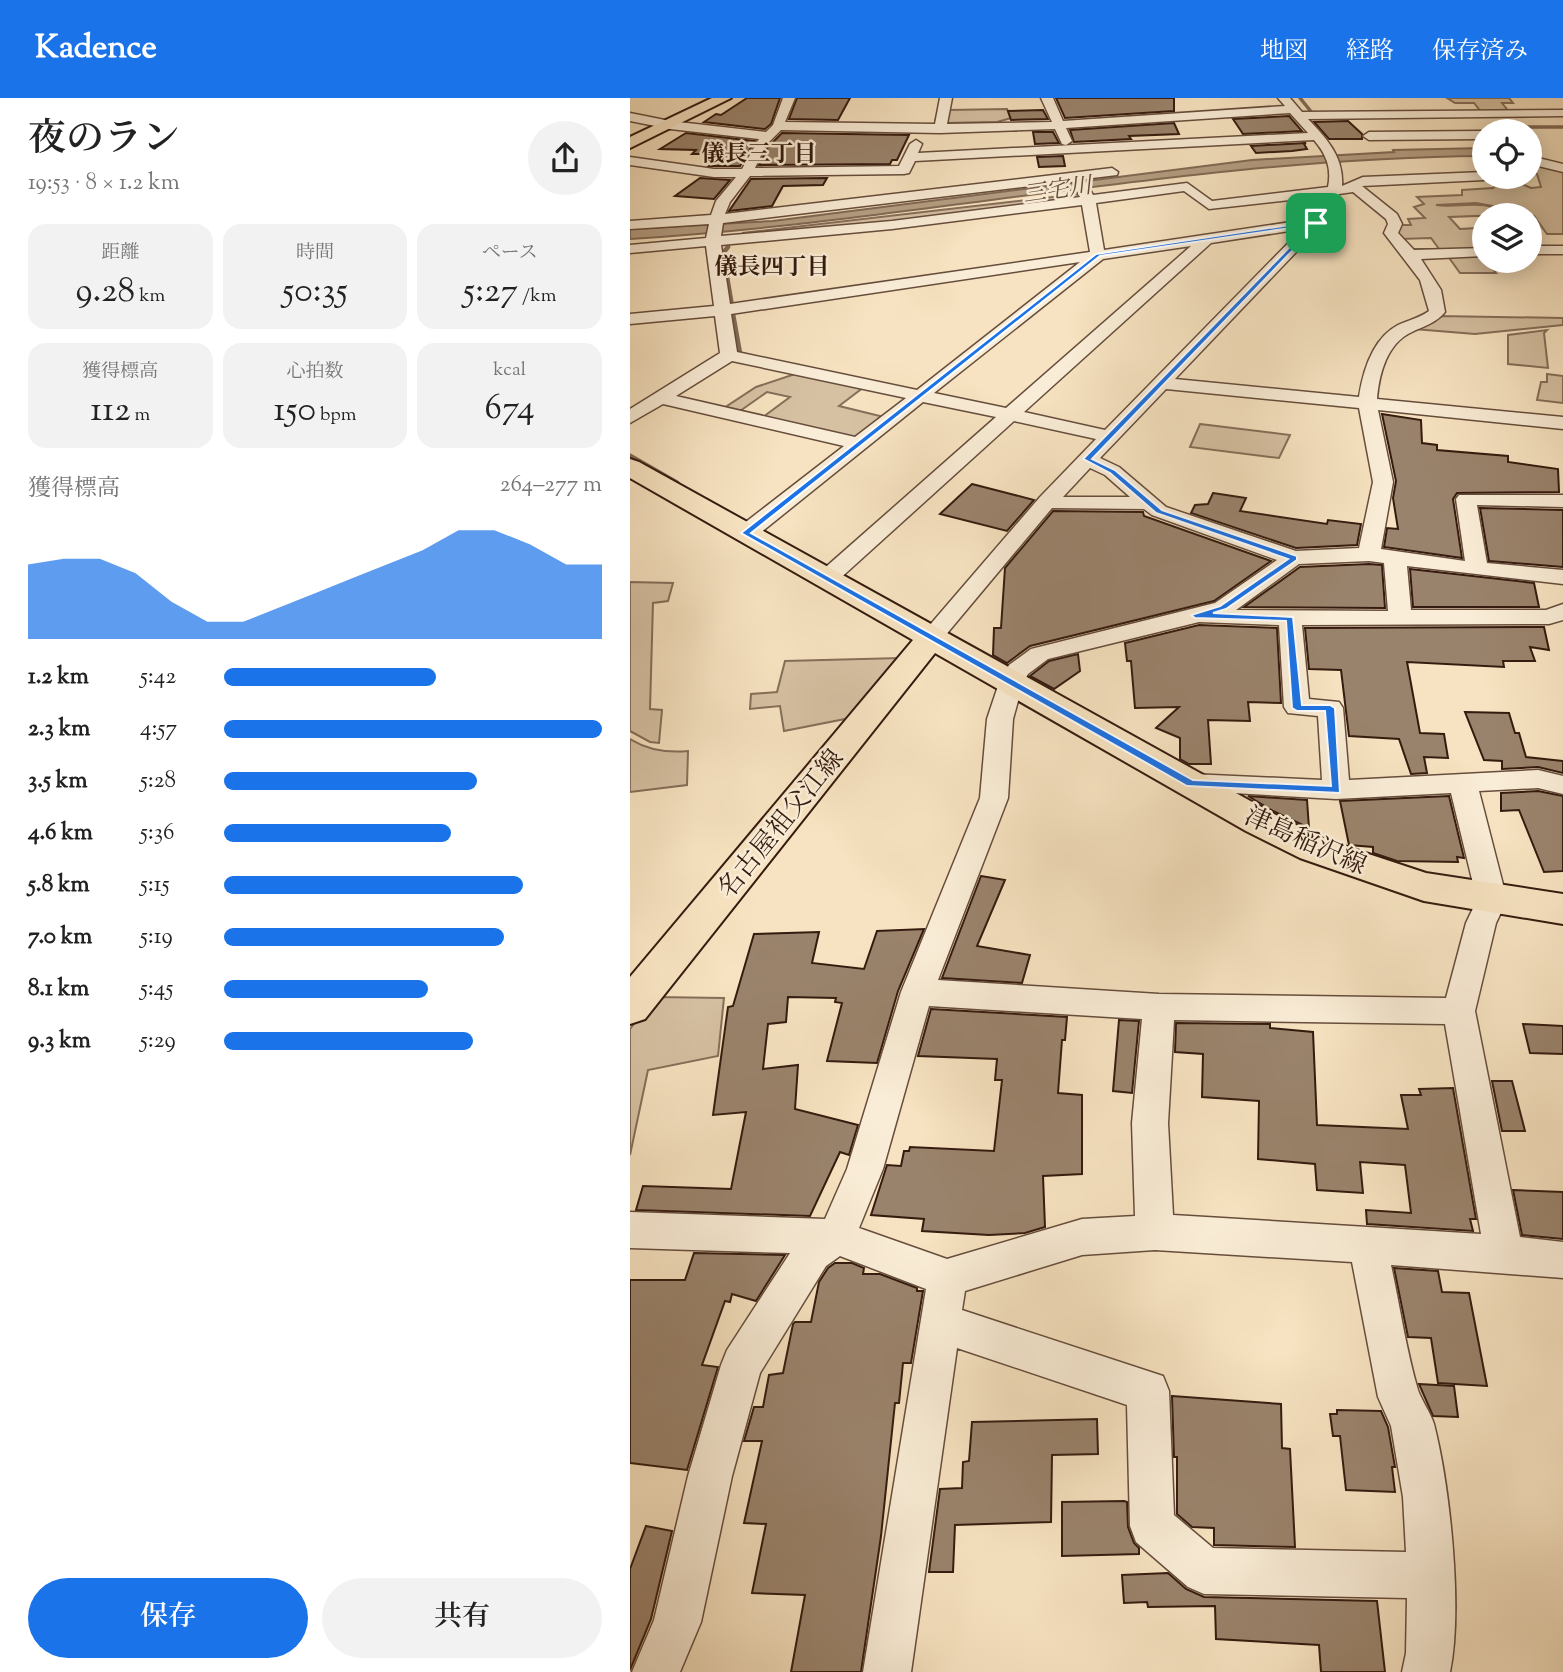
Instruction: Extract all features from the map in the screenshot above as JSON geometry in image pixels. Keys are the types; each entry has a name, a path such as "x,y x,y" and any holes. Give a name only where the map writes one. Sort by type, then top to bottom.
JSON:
{"main road":[{"path":"630,143 724,98"},
{"name":"津島稲沢線","path":"630,467 1259,822 1313,849 1424,887 1492,900 1563,909"},
{"name":"名古屋祖父江線","path":"630,1007 931,638"}],"street":[{"path":"729,355 713,240 717,219 723,201 746,173 761,144 774,131 789,98"},
{"path":"940,129 946,98"},
{"path":"1047,98 1087,197 1098,255"},
{"path":"931,638 1047,501 1316,223 1330,204 1336,189 1333,158 1284,98"},
{"path":"1558,98 1563,103"},
{"path":"1449,104 1471,104 1481,119"},
{"path":"630,117 670,125 774,131 830,127 940,129 1059,125 1122,120 1147,113 1206,110 1297,113 1358,110 1478,115 1563,113"},
{"path":"1358,110 1377,149"},
{"path":"930,113 943,113"},
{"path":"830,127 838,114 890,114"},
{"path":"1122,120 1137,143"},
{"path":"630,161 700,172 904,170 922,128"},
{"path":"1369,136 1472,135"},
{"path":"910,157 1137,143 1317,136"},
{"path":"1542,163 1563,169"},
{"path":"639,174 658,165"},
{"path":"630,225 763,216 1112,172"},
{"path":"1369,554 1383,482 1367,403 1368,390 1383,349 1394,335 1431,318 1437,312 1432,291 1424,275 1391,233 1395,224 1392,217 1353,186 1363,181 1472,176"},
{"path":"630,249 892,225 1087,197 1187,187 1209,205 1356,188"},
{"path":"630,318 723,310 1316,223"},
{"path":"827,579 1209,239"},
{"path":"1542,250 1563,250"},
{"path":"1409,256 1472,253"},
{"path":"746,533 1098,255"},
{"path":"630,417 729,355 1109,436"},
{"path":"1161,383 1563,423"},
{"path":"660,398 859,444"},
{"path":"1087,459 1112,471 1159,512 1294,558 1369,554 1477,569 1563,577"},
{"path":"1477,569 1466,499 1563,501"},
{"path":"1047,501 1149,503"},
{"path":"656,1672 677,1622 710,1476 742,1365 811,1253 836,1237 865,1169 917,992 994,799 1000,719 1018,670 1040,654 1223,608 1294,558"},
{"path":"1395,558 1400,618"},
{"path":"1195,615 1290,618 1549,617 1563,611"},
{"path":"1290,618 1297,708 1330,708 1336,790"},
{"path":"1191,783 1336,790 1538,779 1563,785"},
{"path":"1463,785 1492,900 1482,923 1459,1011 1504,1254"},
{"path":"917,992 1158,1007 1459,1011"},
{"path":"1155,1232 1150,1123 1158,1007"},
{"path":"630,1230 836,1237 947,1278 1082,1237 1155,1232 1504,1254 1563,1261"},
{"path":"1368,1245 1399,1397 1412,1422 1425,1497 1430,1576 1430,1653 1426,1672"},
{"path":"887,1672 947,1278"},
{"path":"941,1323 1147,1391 1152,1525 1204,1571 1430,1576"}],"shaded area":[{"path":"1447,98 1509,98 1513,103 1502,103 1510,113 1482,113 1474,103 1455,103"},
{"path":"1007,109 1011,118 997,122 946,123 948,110"},
{"path":"1542,164 1563,170 1563,234 1547,234 1542,227 1542,203 1436,205 1472,205 1472,216 1449,217 1460,229 1472,228 1472,251 1416,253 1409,249 1439,249 1431,238 1400,239 1395,233 1399,225 1411,225 1408,219 1425,218 1414,207 1424,204 1417,197 1462,195 1462,190 1542,189"},
{"path":"1079,194 1080,197 889,224 742,233"},
{"path":"1472,254 1472,273 1460,273 1447,255"},
{"path":"1439,316 1563,318 1563,325 1475,334 1414,329"},
{"path":"1547,330 1544,333 1548,368 1508,364 1508,335"},
{"path":"798,373 864,387 839,406 884,417 862,435 851,438 763,417 790,397 767,392 740,411 724,408 756,387"},
{"path":"1547,374 1563,376 1563,403 1537,400 1541,382 1547,382"},
{"path":"1200,424 1290,435 1279,458 1190,447"},
{"path":"630,582 673,583 668,601 653,603 650,709 662,710 659,743 650,742 630,731"},
{"path":"900,658 850,718 784,731 780,706 750,709 751,694 777,692 785,661"},
{"path":"630,739 658,750 688,751 687,785 630,792"},
{"path":"655,997 724,998 718,1056 648,1070 630,1155 630,1029"}],"water":[{"name":"三宅川","path":"1472,148 1472,156 1377,159 1270,167 844,219 630,239 630,229 773,221 1252,160 1394,152 1393,150"}],"building":[{"path":"747,98 780,98 771,124 765,129 704,122 716,114 721,115"},
{"path":"797,98 850,98 838,120 789,119"},
{"path":"1056,98 1174,98 1174,111 1065,118"},
{"path":"1043,110 1048,119 1011,120 1008,111"},
{"path":"1289,116 1302,131 1243,134 1233,119"},
{"path":"1348,121 1362,134 1362,139 1329,139 1314,122"},
{"path":"1174,123 1179,134 1129,136 1131,139 1074,142 1070,130"},
{"path":"1033,132 1053,132 1059,143 1035,144"},
{"path":"686,133 755,141 740,166 709,166 723,154 692,154 696,150 660,149"},
{"path":"782,133 909,135 897,160 892,160 890,164 759,165 768,147"},
{"path":"1306,143 1304,144 1307,149 1256,153 1251,146"},
{"path":"1063,156 1065,166 1039,167 1037,157"},
{"path":"700,178 730,180 714,199 675,196"},
{"path":"827,178 823,185 783,186 772,206 729,211 751,179"},
{"path":"1382,414 1421,420 1422,443 1437,445 1437,450 1508,456 1508,462 1558,469 1559,492 1457,493 1453,499 1462,558 1384,547 1387,528 1398,529 1393,498 1396,481"},
{"path":"972,484 1034,500 1007,531 940,514"},
{"path":"1213,493 1246,498 1240,511 1327,524 1328,520 1361,524 1357,545 1296,548 1191,513 1195,505 1208,504"},
{"path":"1480,508 1563,510 1563,567 1489,561"},
{"path":"1053,511 1143,512 1144,516 1271,561 1214,601 1030,646 1007,663 993,655 994,628 1001,628 1005,568"},
{"path":"1382,565 1385,608 1244,607 1300,567"},
{"path":"1410,569 1534,583 1539,607 1413,607"},
{"path":"1199,625 1277,628 1281,703 1248,702 1250,721 1208,720 1211,764 1189,764 1180,759 1180,738 1156,728 1179,707 1135,708 1131,661 1127,661 1125,643"},
{"path":"1544,627 1549,650 1530,647 1535,661 1503,661 1504,667 1407,662 1420,733 1444,734 1448,758 1424,757 1427,773 1411,774 1399,739 1349,736 1341,670 1309,669 1305,628"},
{"path":"1078,654 1080,671 1054,689 1030,676 1049,661"},
{"path":"1465,712 1509,713 1515,733 1519,733 1526,757 1563,761 1563,773 1538,767 1502,769 1502,761 1484,760"},
{"path":"1538,791 1563,796 1563,871 1544,872 1519,810 1501,811 1501,793"},
{"path":"1248,796 1307,800 1309,828 1273,811"},
{"path":"1449,796 1464,858 1457,857 1458,862 1397,861 1373,853 1373,847 1349,845 1340,801"},
{"path":"981,876 1005,880 977,946 1030,955 1022,983 942,978"},
{"path":"924,929 898,991 877,1063 827,1061 842,1003 835,1002 836,998 788,997 786,1022 768,1024 763,1069 798,1065 795,1109 858,1125 849,1155 840,1152 810,1216 636,1210 643,1186 731,1189 746,1112 713,1115 728,1007 733,1006 754,934 819,932 812,963 864,969 877,931"},
{"path":"931,1009 1067,1017 1065,1040 1062,1040 1058,1093 1082,1095 1082,1174 1043,1176 1045,1227 1025,1233 989,1235 922,1231 924,1219 871,1215 887,1165 901,1166 904,1151 909,1151 910,1147 994,1151 1002,1080 995,1080 997,1059 918,1056"},
{"path":"1119,1020 1139,1021 1132,1093 1113,1091"},
{"path":"1176,1023 1270,1024 1270,1028 1313,1032 1317,1125 1408,1129 1401,1095 1421,1095 1419,1089 1453,1088 1476,1219 1470,1219 1473,1231 1367,1224 1366,1210 1411,1213 1405,1165 1360,1162 1363,1193 1317,1190 1315,1164 1258,1159 1259,1101 1202,1097 1203,1054 1175,1052"},
{"path":"1523,1024 1563,1026 1563,1054 1530,1053"},
{"path":"1492,1081 1512,1081 1525,1131 1502,1131"},
{"path":"1513,1190 1563,1192 1563,1239 1522,1235"},
{"path":"694,1253 785,1255 756,1301 732,1294 730,1302 725,1301 702,1365 718,1367 687,1470 630,1463 630,1280 685,1280"},
{"path":"835,1263 852,1263 864,1268 863,1274 880,1274 917,1288 917,1291 923,1291 911,1363 903,1363 899,1403 895,1403 881,1536 861,1672 791,1672 805,1595 752,1593 766,1524 744,1523 762,1441 744,1441 754,1407 763,1407 769,1375 783,1373 793,1324 811,1322 819,1282 828,1268"},
{"path":"1394,1268 1438,1271 1442,1292 1469,1293 1487,1386 1438,1383 1431,1338 1408,1337"},
{"path":"1419,1384 1454,1386 1458,1417 1433,1416"},
{"path":"1172,1396 1281,1404 1282,1448 1290,1449 1295,1547 1214,1545 1214,1528 1192,1527 1177,1514 1177,1457 1174,1457"},
{"path":"1337,1410 1381,1411 1388,1427 1395,1467 1392,1467 1395,1492 1346,1490 1340,1436 1333,1436 1330,1414 1337,1414"},
{"path":"1097,1419 1098,1454 1052,1455 1051,1522 955,1525 953,1572 929,1572 940,1489 962,1488 963,1462 969,1461 972,1422"},
{"path":"1062,1502 1127,1502 1128,1527 1134,1543 1139,1548 1139,1554 1062,1556"},
{"path":"646,1526 672,1531 651,1619 630,1670 630,1569"},
{"path":"1168,1573 1186,1589 1204,1597 1377,1601 1385,1672 1321,1672 1319,1645 1216,1639 1215,1606 1148,1607 1147,1602 1124,1603 1122,1575"}],"waterway":[{"path":"1300,98 1313,114"},
{"path":"927,126 935,126 937,116"},
{"path":"1542,127 1563,127"},
{"path":"728,247 723,253 732,306"},
{"path":"733,314 740,353"},
{"path":"630,456 677,483"}],"district":[{"name":"儀長三丁目","path":"759,153"},
{"name":"儀長四丁目","path":"772,266"}],"route":[{"path":"1316,223 1087,459 1112,471 1159,512 1294,558 1223,608 1195,615 1290,618 1297,708 1330,708 1336,790 1191,783 746,533 1098,255 1316,223"}]}
